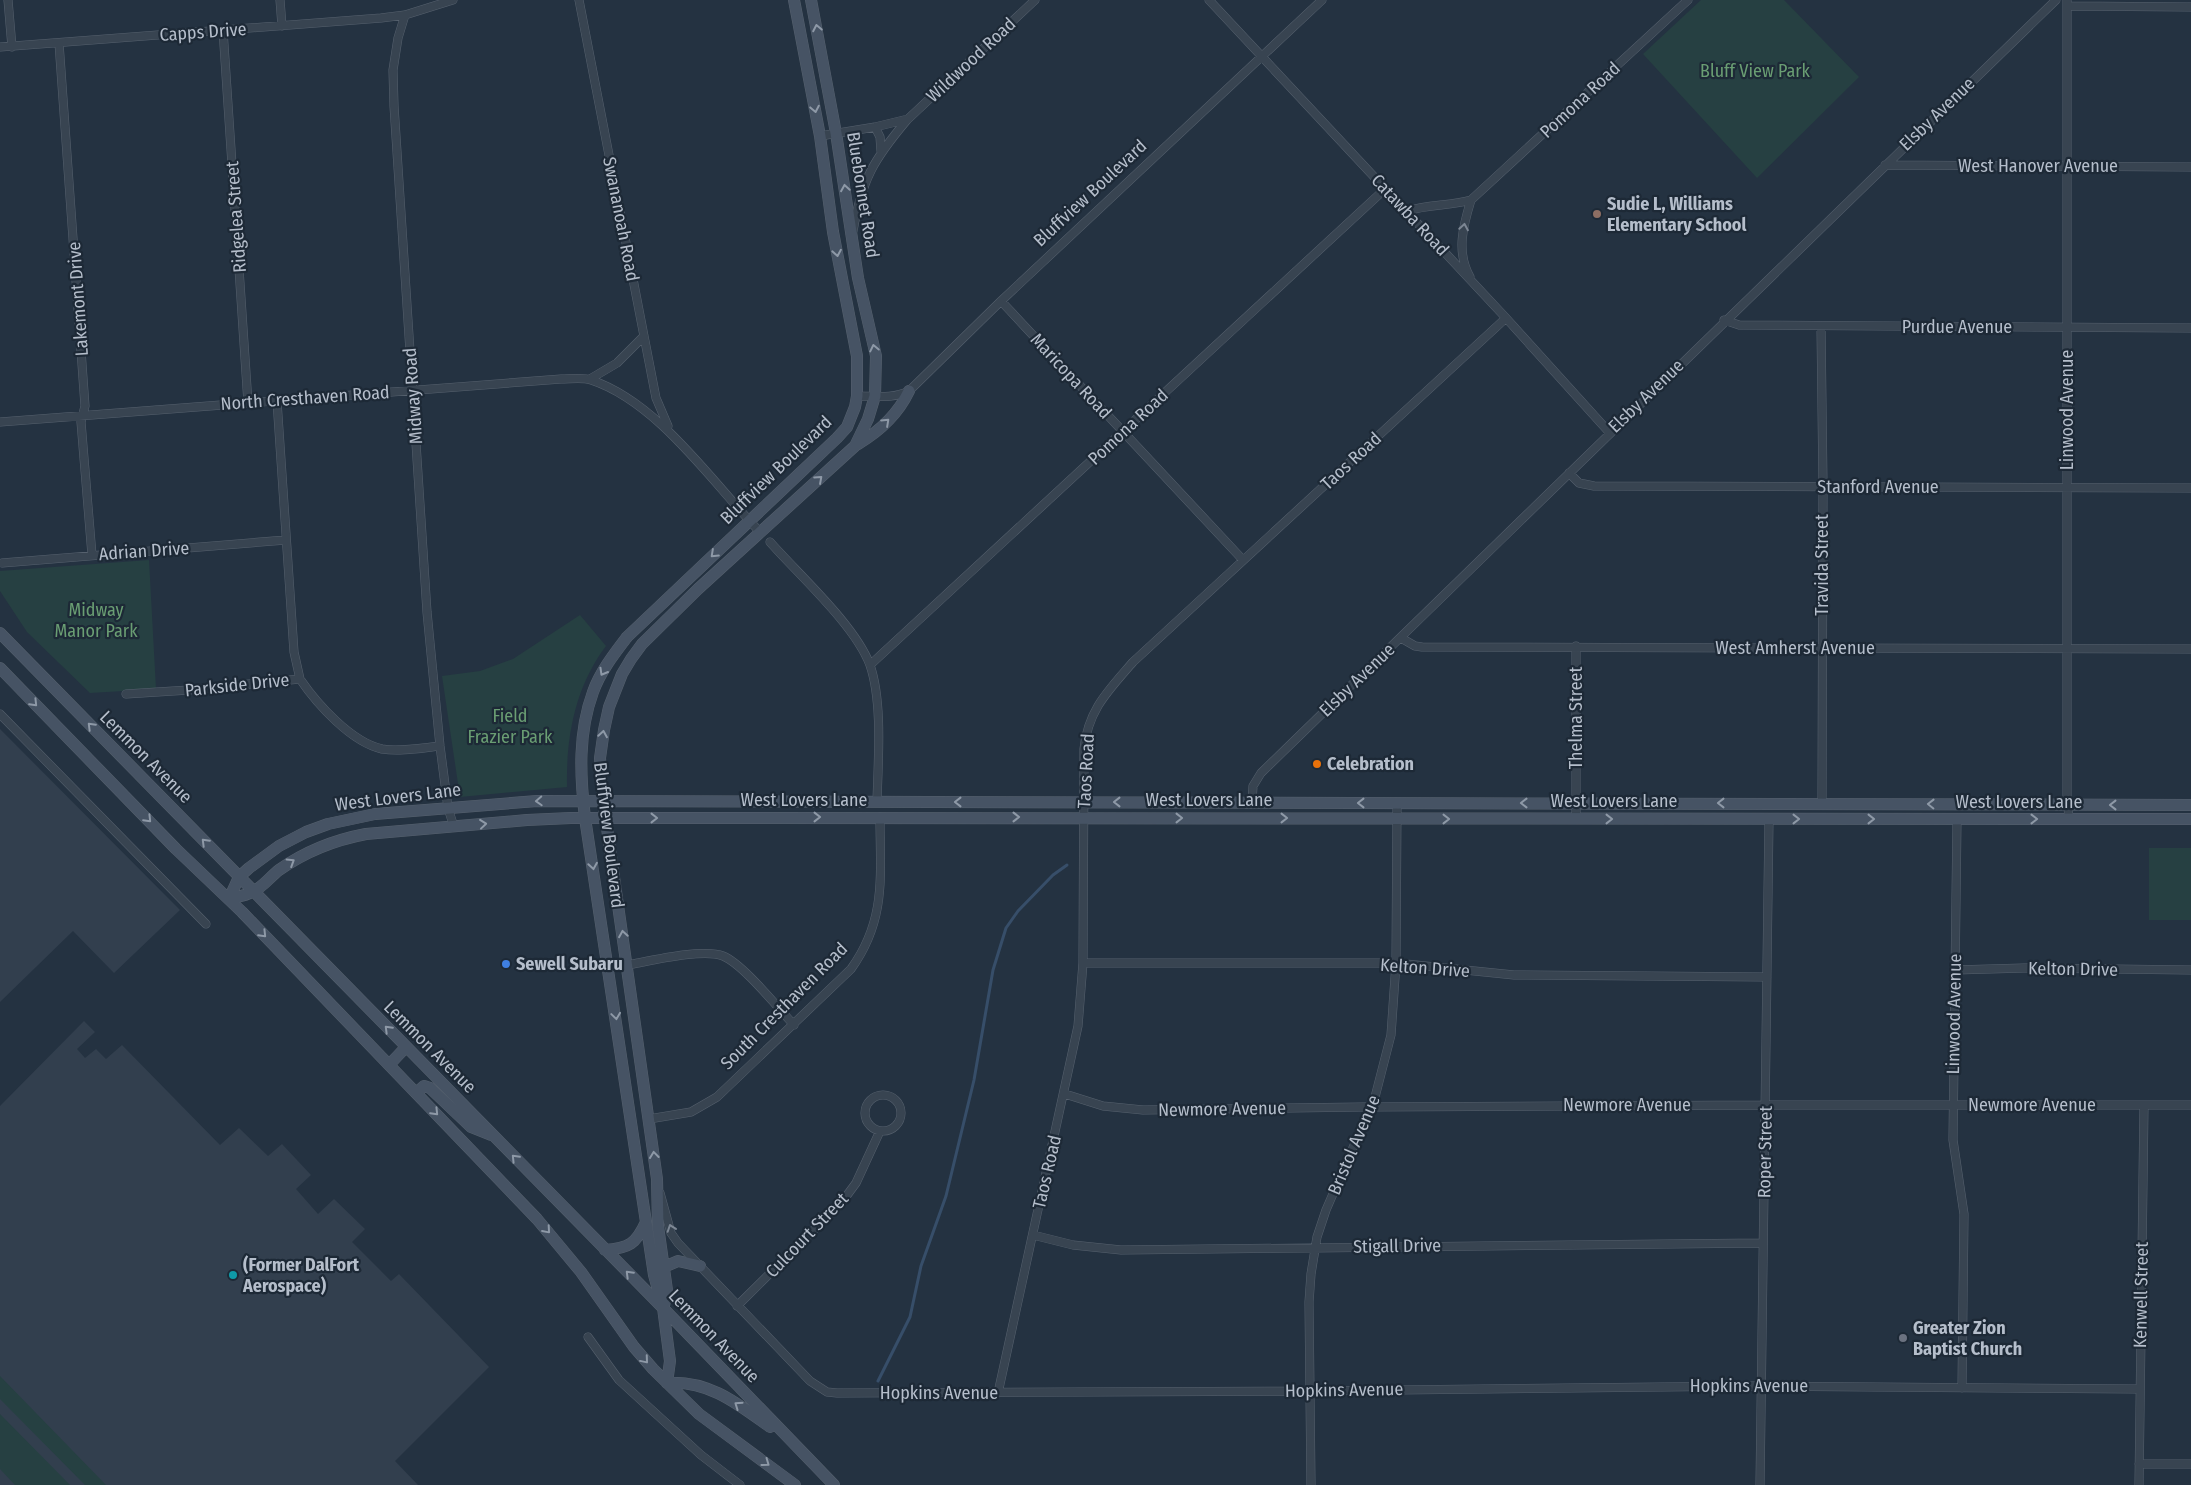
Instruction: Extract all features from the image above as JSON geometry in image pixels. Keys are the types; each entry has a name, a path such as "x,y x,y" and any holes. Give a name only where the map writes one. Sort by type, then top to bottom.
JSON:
{"main road":[{"name":"Bluebonnet Road","path":"794,0 820,136 834,232 857,356 857,396"},
{"name":"Bluebonnet Road","path":"811,0 836,133 858,278 876,356 875,396"},
{"path":"854,446 868,438 890,419 903,404 909,390"},
{"name":"Bluffview Boulevard","path":"667,1383 670,1361 663,1308 655,1282 583,800 580,764 582,738 593,692 603,671 627,637 837,438 847,427 857,396"},
{"name":"Bluffview Boulevard","path":"663,1308 667,1290 658,1226 657,1179 650,1118 603,800 600,758 609,707 622,674 642,644 854,446 868,419 875,396"},
{"name":"Lemmon Avenue","path":"0,633 663,1308 834,1485"},
{"path":"0,668 176,849 229,899 416,1092 560,1246 634,1347 667,1383 699,1414 794,1485"},
{"name":"West Lovers Lane","path":"229,899 239,877 248,868 279,846 306,832 328,824 375,814 537,800 1822,803 2191,806"},
{"path":"877,802 880,817"},
{"path":"1252,802 1252,818"},
{"path":"1769,819 1770,803"},
{"path":"1822,803 1822,819"},
{"path":"1957,819 1958,805"},
{"path":"2150,805 2150,819"},
{"name":"West Lovers Lane","path":"229,899 253,892 290,863 328,844 366,834 527,820 880,817 2191,819"},
{"path":"609,968 628,965"},
{"path":"389,1065 406,1047"},
{"path":"416,1092 424,1086 430,1088 471,1128 493,1135"},
{"name":"South Cresthaven Road","path":"632,1121 650,1118"},
{"path":"605,1250 630,1245 637,1240 646,1222"},
{"path":"664,1267 678,1260 700,1266"},
{"path":"667,1383 682,1382 700,1385 723,1394 792,1443"}],"street":[{"path":"8,0 12,46"},
{"path":"280,0 282,26"},
{"path":"405,15 453,0"},
{"name":"Swananoah Road","path":"579,0 656,398 672,435"},
{"name":"Wildwood Road","path":"852,238 862,192 869,173 881,151 908,119 1035,0"},
{"name":"Catawba Road","path":"1209,0 1407,211 1609,432"},
{"name":"Bluffview Boulevard","path":"909,390 1001,301 1322,0"},
{"name":"Pomona Road","path":"1471,200 1688,0"},
{"name":"Elsby Avenue","path":"1252,802 1253,786 1260,773 1401,638 1724,320 2056,0"},
{"path":"2068,3 2191,7"},
{"name":"Linwood Avenue","path":"2068,3 2067,805 2069,819"},
{"name":"Capps Drive","path":"0,48 405,15"},
{"name":"Midway Road","path":"405,15 398,38 393,70 428,612 440,746 448,808 454,827"},
{"name":"Ridgelea Street","path":"223,30 248,403"},
{"name":"Lakemont Drive","path":"60,43 85,406 81,422 92,555"},
{"name":"Wildwood Road","path":"820,136 875,127 908,119"},
{"path":"875,127 880,137 881,151"},
{"name":"West Hanover Avenue","path":"1885,165 2191,166"},
{"name":"Pomona Road","path":"870,665 1386,189"},
{"path":"1407,211 1419,207 1471,200 1465,221 1462,247 1464,264 1476,287"},
{"name":"Maricopa Road","path":"1001,301 1243,560"},
{"name":"Taos Road","path":"998,1393 1065,1094 1078,1026 1083,963 1083,802 1086,733 1099,703 1133,662 1506,318"},
{"name":"Purdue Avenue","path":"1724,320 1739,325 2191,328"},
{"name":"Travida Street","path":"1821,326 1823,486 1822,803"},
{"path":"590,379 616,363 644,336"},
{"name":"North Cresthaven Road","path":"0,422 561,379 590,379 644,409 672,435 760,532"},
{"path":"857,396 900,395 909,390"},
{"path":"277,401 294,652 300,679"},
{"name":"Stanford Avenue","path":"1568,473 1579,483 1594,486 2191,488"},
{"name":"Adrian Drive","path":"2,563 286,540"},
{"path":"770,542 850,630 870,665 878,716 877,802"},
{"name":"West Amherst Avenue","path":"1401,638 1415,646 1422,647 2191,649"},
{"name":"Thelma Street","path":"1576,646 1576,819"},
{"name":"Parkside Drive","path":"126,694 300,679 322,707 368,744 382,749 396,750 440,746"},
{"path":"0,714 206,924"},
{"name":"Bristol Avenue","path":"1311,1485 1309,1302 1315,1247 1326,1210 1372,1106 1382,1077 1392,1035 1396,963 1397,803"},
{"name":"South Cresthaven Road","path":"650,1118 691,1112 705,1106 794,1025 851,969 864,951 873,931 880,892 880,817"},
{"name":"Roper Street","path":"1760,1485 1769,819"},
{"name":"Linwood Avenue","path":"1957,819 1952,1105 1954,1155 1964,1214 1962,1388"},
{"path":"628,965 698,954 711,953 723,956 736,964 794,1025"},
{"name":"Kelton Drive","path":"1083,963 1396,963 1514,975 1768,977"},
{"name":"Kelton Drive","path":"1955,970 2024,968 2191,970"},
{"name":"Newmore Avenue","path":"1065,1094 1102,1106 1143,1110 1372,1106 2191,1105"},
{"path":"880,1095 885,1095 898,1102 901,1117 893,1128 880,1130 867,1121 866,1110 870,1101 880,1095"},
{"name":"Kenwell Street","path":"2139,1485 2144,1105"},
{"name":"Culcourt Street","path":"737,1306 842,1202 856,1183 880,1130"},
{"name":"Hopkins Avenue","path":"657,1179 671,1233 678,1242 810,1382 827,1392 843,1394 1311,1391 1762,1386 2140,1390"},
{"name":"Stigall Drive","path":"1032,1235 1074,1246 1112,1249 1764,1243"},
{"path":"588,1337 619,1380 701,1455 740,1485"},
{"path":"2139,1464 2191,1464"}],"shaded area":[{"path":"0,729 180,910 114,973 73,931 0,1002"},
{"path":"84,1021 95,1032 77,1049 85,1058 96,1049 106,1059 122,1045 220,1145 239,1128 268,1156 282,1144 311,1175 296,1189 318,1214 334,1199 365,1229 352,1242 391,1281 399,1274 489,1367 395,1461 418,1485 0,1485 0,1106"}],"green space":[{"name":"Bluff View Park","path":"1701,0 1784,0 1859,77 1757,178 1643,54"},
{"name":"Midway Manor Park","path":"149,560 156,689 90,693 27,632 0,591 0,571"},
{"name":"Field Frazier Park","path":"580,615 606,646 587,678 574,713 568,750 567,787 460,797 442,676 480,671 513,659"},
{"path":"2149,848 2191,848 2191,920 2149,920"},
{"path":"0,1376 106,1485 85,1485 0,1399"},
{"path":"0,1414 70,1485 15,1485 0,1469"}],"waterway":[{"path":"878,1381 910,1317 921,1266 946,1196 974,1080 993,970 1006,928 1018,911 1053,875 1067,865"}],"place":[{"name":"Sudie L, Williams Elementary School","path":"1597,214"},
{"name":"Celebration","path":"1317,764"},
{"name":"Sewell Subaru","path":"506,964"},
{"name":"(Former DalFort Aerospace)","path":"233,1275"},
{"name":"Greater Zion Baptist Church","path":"1903,1338"}]}
